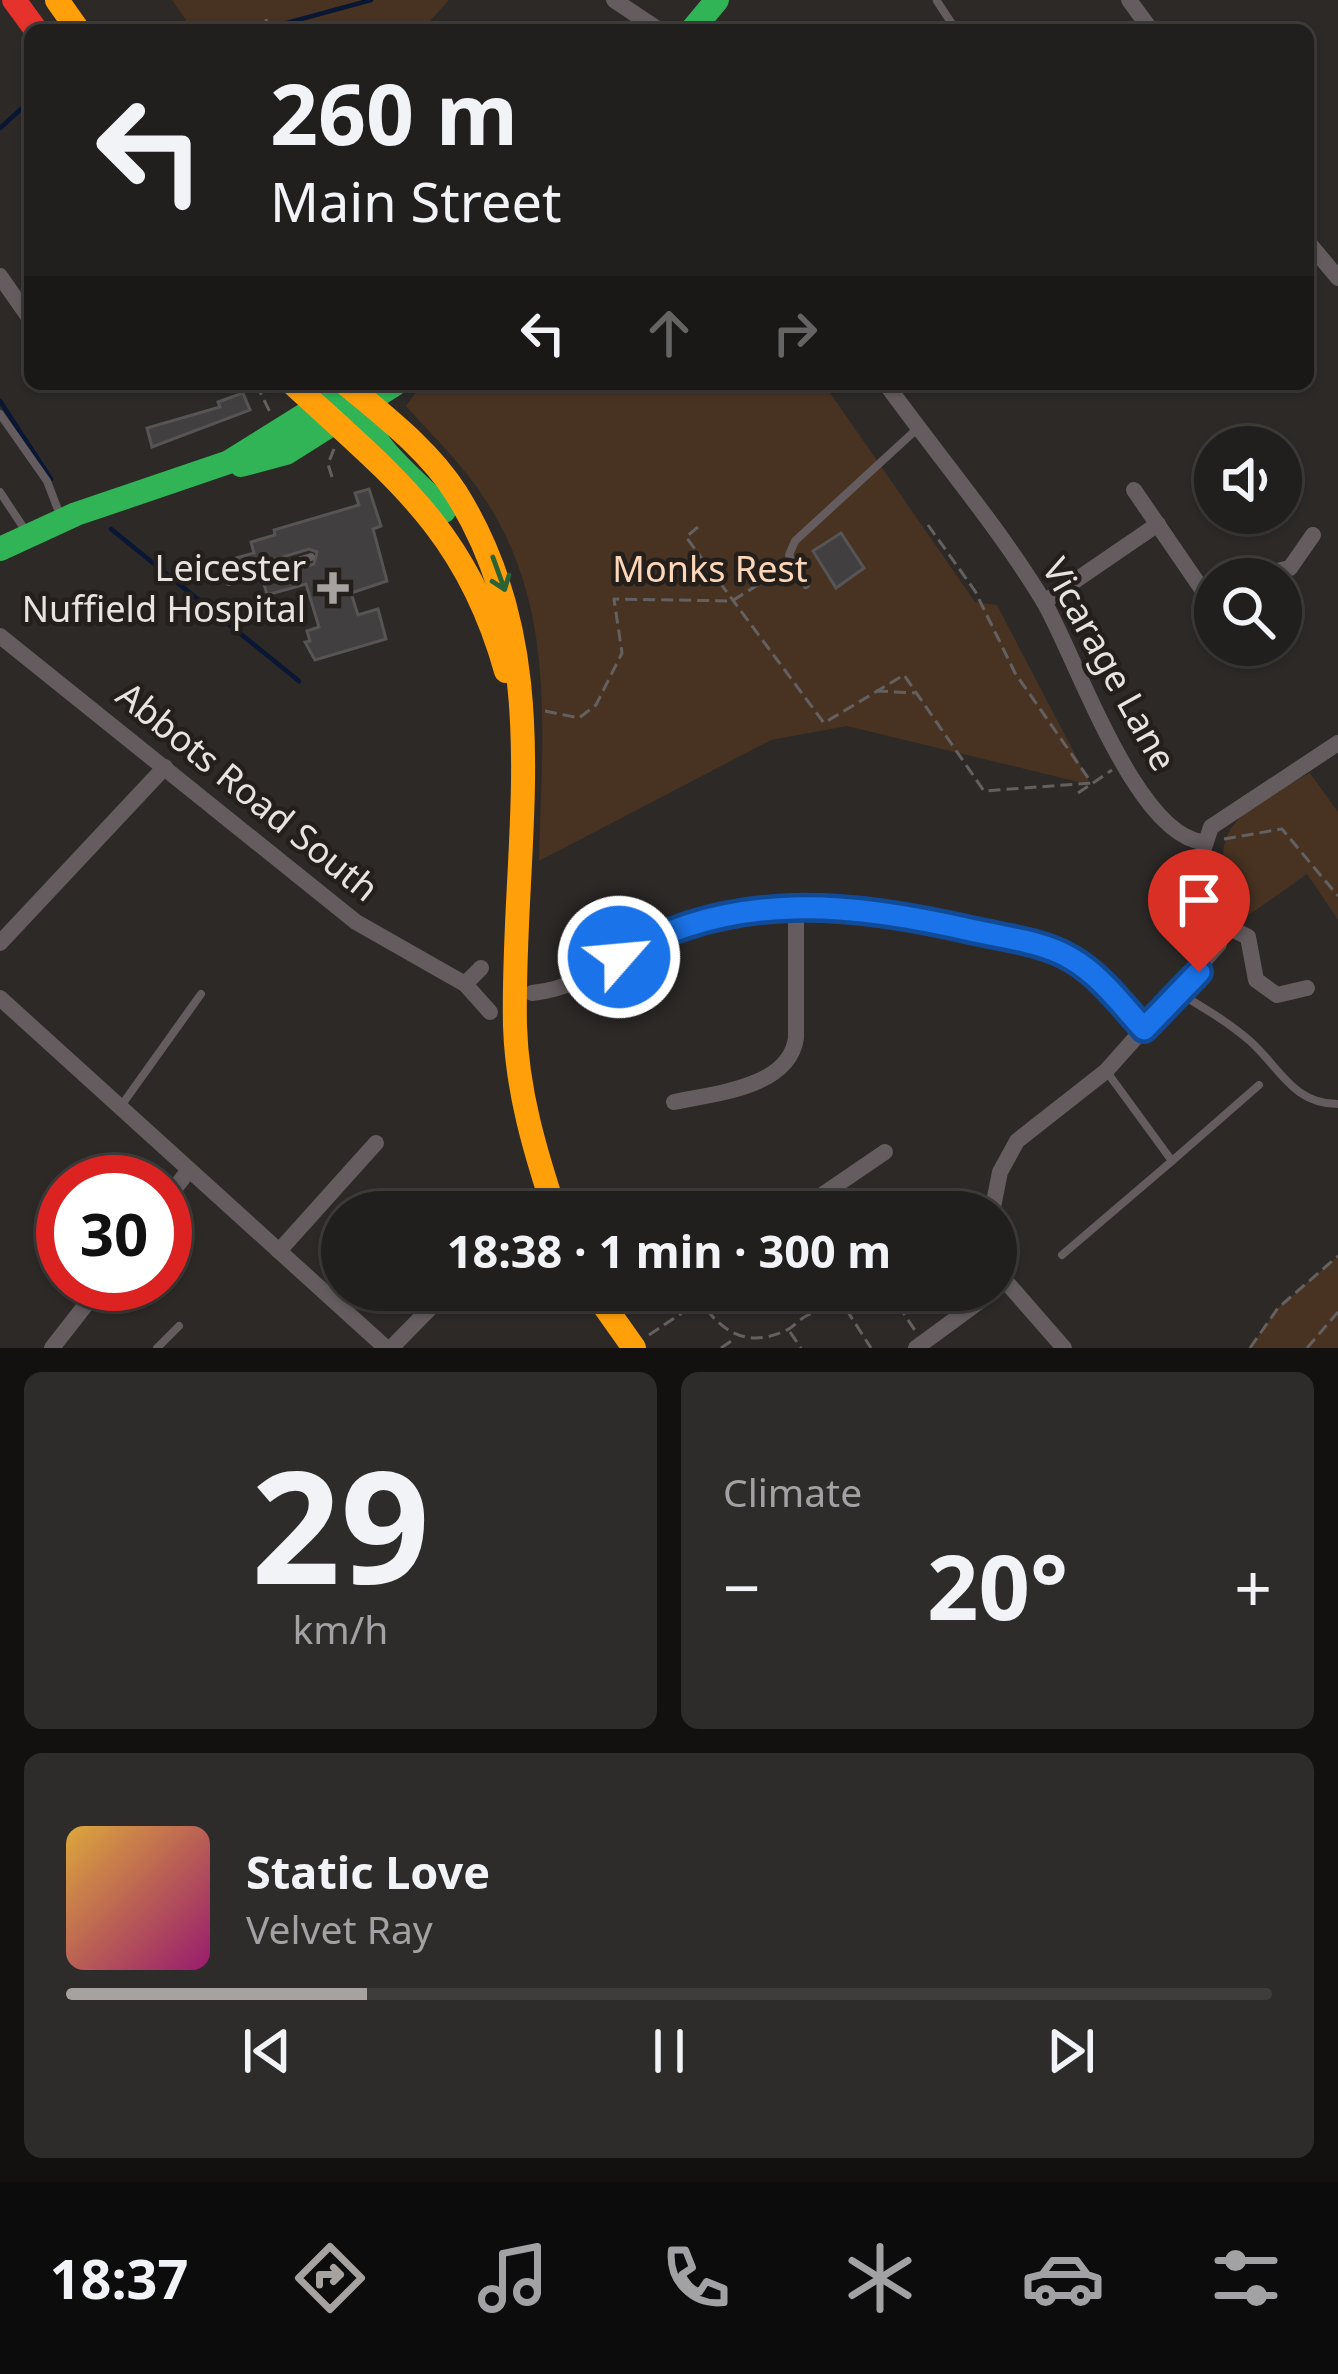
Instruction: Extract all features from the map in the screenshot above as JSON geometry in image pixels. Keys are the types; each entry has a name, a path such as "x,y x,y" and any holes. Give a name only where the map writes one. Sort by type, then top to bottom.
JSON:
{"main road":[{"path":"697,24 717,0"},
{"path":"215,469 272,434 376,390"},
{"path":"0,549 61,520 215,469 272,460 342,401"},
{"path":"342,401 468,568 506,666 516,870"},
{"path":"342,401 454,490 491,553 511,607 526,707 527,775 516,870 510,994 515,1061 534,1152 548,1191"},
{"path":"608,1311 633,1347"}],"street":[{"path":"614,0 649,24"},
{"path":"1314,249 1338,278"},
{"path":"0,276 24,310"},
{"name":"Vicarage Lane","path":"890,390 1044,602 1124,762 1163,820 1191,842 1204,842"},
{"path":"1134,490 1194,574"},
{"path":"1044,602 1158,524"},
{"path":"1298,558 1312,536"},
{"name":"Abbots Road South","path":"0,636 356,922 465,984 490,1012"},
{"path":"996,1191 1000,1172 1017,1141 1106,1071 1214,952 1224,926 1204,842 1216,821 1338,743"},
{"path":"0,943 165,767"},
{"path":"674,1102 774,1074 790,1059 796,1038 796,906"},
{"path":"532,993 576,984 641,944 689,923 755,908 796,906 922,919 1051,949 1086,968 1144,1029"},
{"path":"1224,926 1248,937 1256,980 1276,995 1307,988"},
{"path":"465,984 482,968"},
{"path":"0,998 173,1155"},
{"path":"279,1251 376,1143"},
{"path":"830,1191 885,1153"},
{"path":"192,1173 389,1348 427,1311"},
{"path":"1017,1294 1064,1348"},
{"path":"52,1348 80,1311"},
{"path":"920,1346 966,1311"}],"lane":[{"path":"0,414 46,481 61,520"},
{"path":"806,585 789,555 805,528 918,428"},
{"path":"0,492 28,534"},
{"path":"230,582 311,557"},
{"path":"1179,993 1255,1046 1301,1096 1317,1104 1338,1104"},
{"path":"120,1107 201,994"},
{"path":"1106,1071 1172,1162"},
{"path":"1062,1255 1259,1085"},
{"path":"838,1186 841,1191"},
{"path":"158,1348 179,1326"}],"path":[{"path":"266,20 267,24"},
{"path":"258,390 272,434"},
{"path":"332,477 328,464 342,401"},
{"path":"928,525 975,591 1015,673 1092,783"},
{"path":"698,527 686,537 824,722 904,675 984,790 1092,783"},
{"path":"538,709 579,718 596,705 622,653 614,599 732,601 793,563"},
{"path":"876,691 916,693"},
{"path":"1078,793 1124,762"},
{"path":"1204,842 1282,829 1338,896"},
{"path":"1250,1348 1278,1308 1338,1256"},
{"path":"633,1347 685,1311"},
{"path":"707,1311 720,1330 757,1341 789,1330 802,1317 828,1311"},
{"path":"848,1311 872,1348"},
{"path":"899,1311 920,1346"},
{"path":"1307,1348 1338,1312"},
{"path":"789,1330 800,1348"},
{"path":"721,1348 736,1338"}],"green space":[{"path":"172,0 449,0 427,24 189,24"},
{"name":"Monks Rest","path":"418,390 828,390 975,602 997,605 1091,785 847,726 771,740 539,861 539,664 520,571 501,526 473,482 406,406"},
{"path":"1310,773 1338,812 1338,920 1307,874 1249,915 1232,887 1224,864 1224,844 1245,813"},
{"path":"1338,1256 1338,1348 1250,1348 1278,1308"}],"building":[{"path":"243,393 250,410 152,447 147,428 220,407 218,402"},
{"path":"369,489 381,526 373,529 387,581 351,593 358,615 378,609 386,639 315,660 305,642 310,641 307,631 319,627 306,584 267,595 263,580 314,564 317,552 309,549 239,570 236,558 254,553 251,542 275,535 274,530 359,505 355,493"},
{"path":"841,533 864,568 836,588 813,551"}],"waterway":[{"path":"283,24 371,0"},
{"path":"0,128 24,106"},
{"path":"0,401 51,479"},
{"path":"111,529 299,681"}],"traffic: fast":[{"path":"697,24 717,0"},
{"path":"0,549 76,514 229,462 344,390"},
{"path":"361,390 362,407 377,441 444,511"},
{"path":"241,465 286,453 386,390"}],"traffic: slow":[{"path":"57,0 74,24"},
{"path":"300,390 395,479 448,543 471,580 506,671"},
{"path":"353,390 419,448 456,493 488,556 509,620 523,753 516,1050 528,1120 549,1191"},
{"path":"608,1311 634,1348"}],"traffic: jam":[{"path":"14,0 32,24"}],"place":[{"name":"Leicester Nuffield Hospital","path":"333,588"}],"route":[{"path":"619,957 665,932 711,916 778,906 861,910 922,919 1062,953 1086,968 1144,1029 1199,972"}]}
